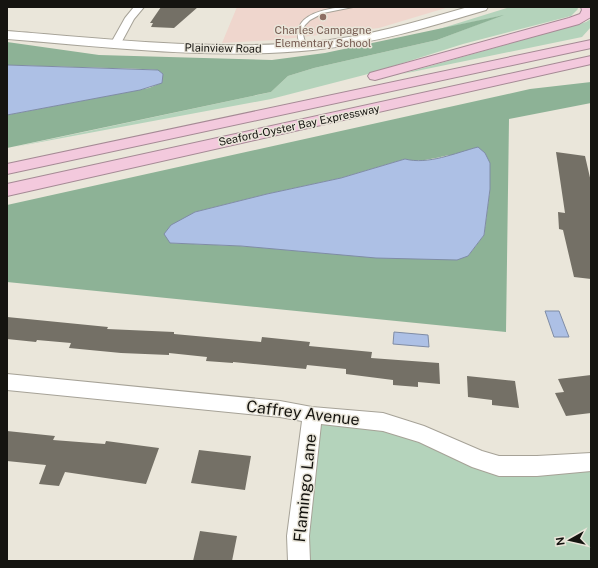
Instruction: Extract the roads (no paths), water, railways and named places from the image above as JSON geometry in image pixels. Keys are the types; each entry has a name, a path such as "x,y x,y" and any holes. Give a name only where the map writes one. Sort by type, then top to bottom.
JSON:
{"highway":[{"path":"155,138 574,21 585,16 587,13 587,7"},
{"name":"Seaford-Oyster Bay Expressway","path":"7,169 591,44"},
{"name":"Seaford-Oyster Bay Expressway","path":"7,190 591,60"},
{"path":"368,110 578,78"}],"main road":[{"name":"Plainview Road","path":"7,36 226,49 266,49 355,40 394,33 482,7"}],"street":[{"path":"116,43 130,18 139,7"},
{"name":"Caffrey Avenue","path":"7,382 280,409 312,415 383,422 424,435 479,460 499,466 537,466 591,462"},
{"name":"Flamingo Lane","path":"299,561 298,536 312,415"}],"lane":[{"path":"303,46 300,32 303,24 311,17 322,12 351,7"}],"water":[{"path":"7,65 158,70 163,74 162,83 140,90 7,115"},
{"path":"478,147 485,153 490,163 490,189 484,235 468,256 457,260 376,258 241,246 170,243 164,234 171,225 195,212 267,194 341,178 405,159 432,159"},
{"path":"545,311 559,311 569,337 554,337"},
{"path":"394,332 428,335 429,347 393,344"}],"place":[{"name":"Charles Campagne Elementary School","path":"323,17"}]}
